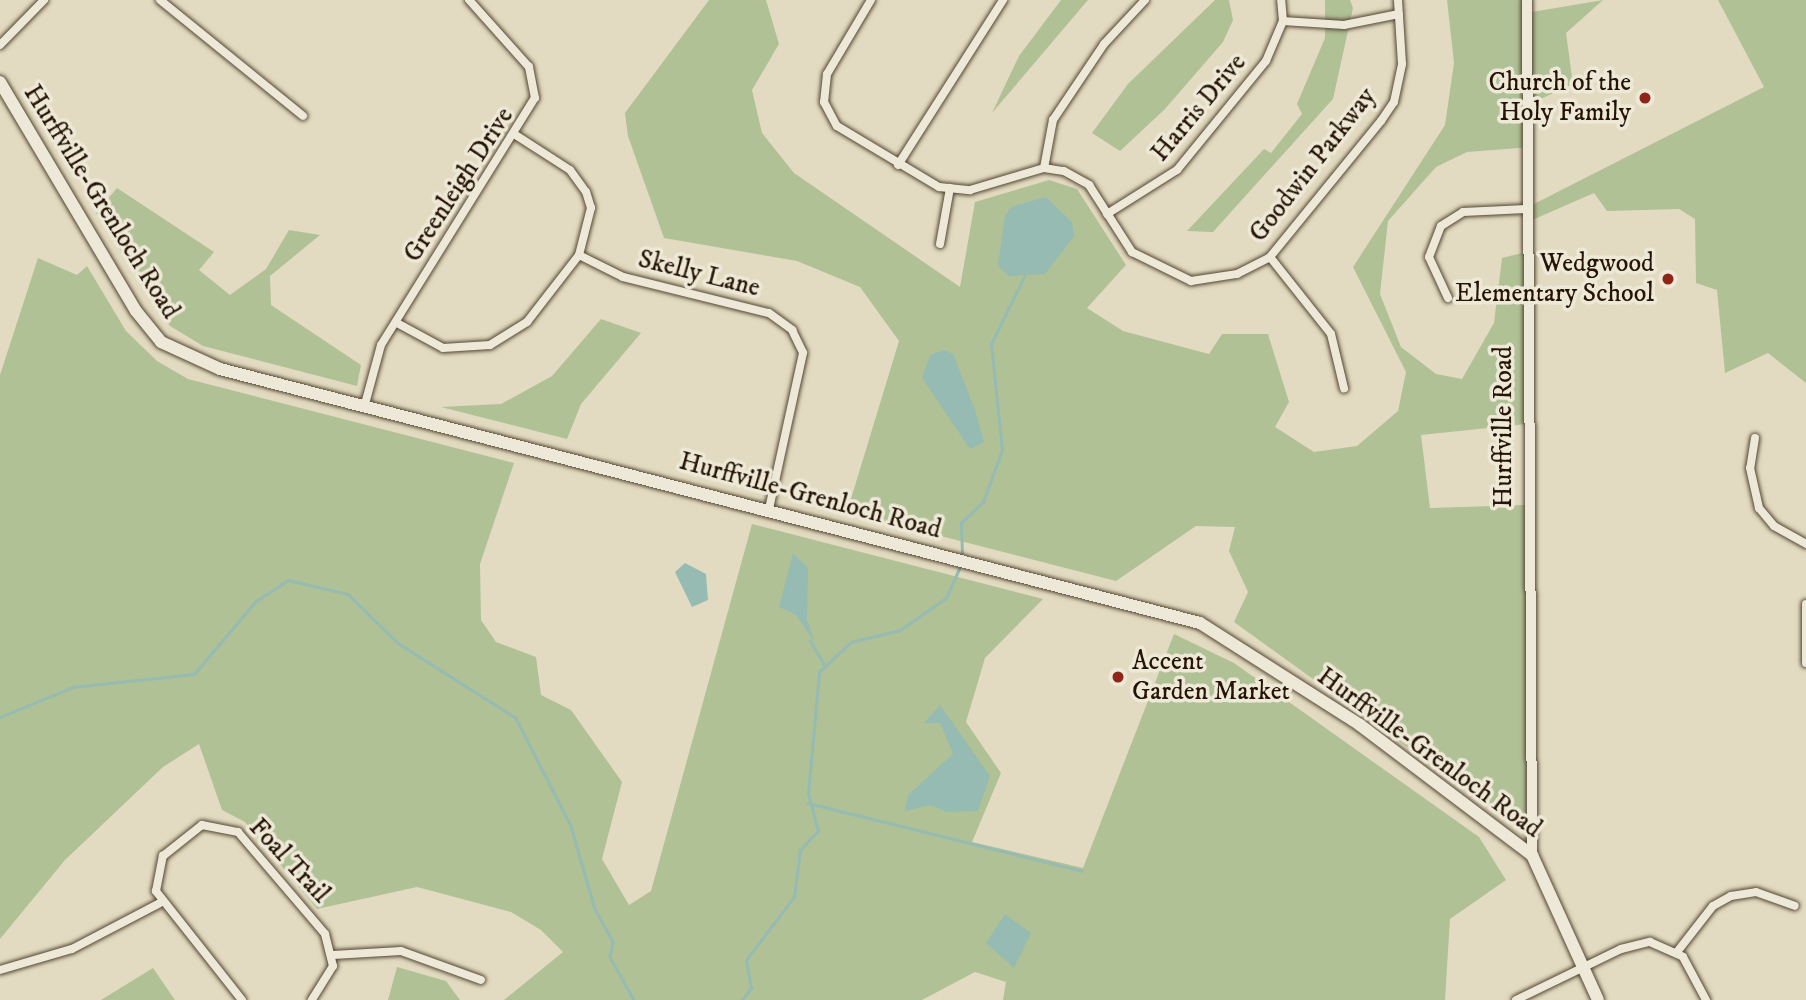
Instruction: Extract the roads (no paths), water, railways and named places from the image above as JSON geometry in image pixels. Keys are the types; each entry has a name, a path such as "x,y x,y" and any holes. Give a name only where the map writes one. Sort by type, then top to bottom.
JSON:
{"main road":[{"name":"Hurffville-Grenloch Road","path":"0,82 136,312 161,342 220,369 365,404 1200,623 1360,724 1532,855 1598,1000"}],"street":[{"path":"0,45 44,0"},
{"path":"160,0 303,116"},
{"name":"Greenleigh Drive","path":"365,404 381,345 533,108 534,78 469,0"},
{"path":"871,0 827,74 824,102 836,126 898,165 950,188 970,190 1044,168 1053,120 1104,44 1145,0"},
{"path":"898,165 1003,0"},
{"name":"Harris Drive","path":"1107,214 1177,170 1266,61 1283,21 1281,0"},
{"name":"Goodwin Parkway","path":"1044,168 1089,185 1132,252 1191,281 1237,274 1270,257 1394,102 1402,64 1398,0"},
{"name":"Hurffville Road","path":"1527,0 1526,209 1532,855"},
{"path":"1283,21 1344,25 1399,14"},
{"path":"397,323 443,348 490,345 527,322 579,255 591,208 586,192 570,170 517,136"},
{"path":"940,244 950,188"},
{"path":"1448,298 1429,257 1441,226 1463,212 1526,209"},
{"name":"Skelly Lane","path":"579,255 623,277 768,313 792,330 803,354 769,509"},
{"path":"1270,257 1331,334 1344,388"},
{"path":"1755,439 1750,468 1759,508 1774,526 1806,544"},
{"path":"1806,604 1806,663"},
{"name":"Foal Trail","path":"160,903 155,878 168,850 192,829 226,826 320,926 333,955"},
{"path":"1678,952 1713,906 1731,896 1756,892 1796,906"},
{"path":"0,970 72,950 160,903 242,1000"},
{"path":"1516,1000 1583,966 1640,942 1678,952 1706,1000"},
{"path":"312,1000 331,977 333,955 401,951 481,980"}],"water":[{"path":"1046,197 1072,222 1074,236 1045,274 1009,276 998,266 1005,216 1011,207"},
{"path":"944,350 953,354 975,410 984,442 970,449 922,378 930,355"},
{"path":"793,553 808,568 807,620 815,643 796,615 779,607"},
{"path":"685,563 706,574 708,600 692,607 675,572"},
{"path":"940,705 990,776 978,811 947,812 930,805 905,811 908,795 953,754 940,723 924,723"},
{"path":"1005,914 1031,933 1014,968 986,943"}],"waterway":[{"path":"962,554 961,523 983,502 1002,450 991,344 1024,277"},
{"path":"742,1000 751,988 746,960 794,897 800,850 818,831 808,794 819,672 851,642 900,630 946,598 960,567"},
{"path":"0,717 73,687 194,674 256,601 288,580 348,594 398,643 516,718 571,826 595,909 613,942 610,957 634,1000"},
{"path":"810,640 824,664"},
{"path":"808,803 1082,871"}],"place":[{"name":"Church of the Holy Family","path":"1645,98"},
{"name":"Wedgwood Elementary School","path":"1668,279"},
{"name":"Accent Garden Market","path":"1118,677"}]}
